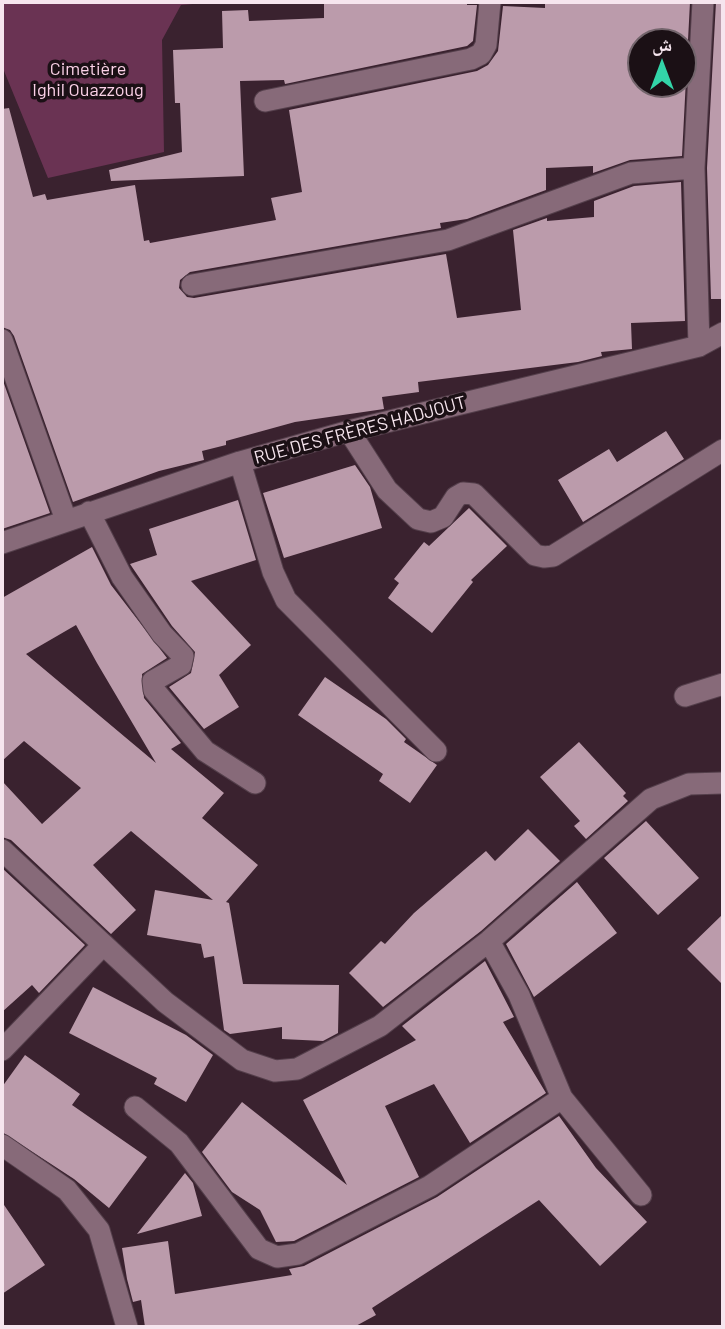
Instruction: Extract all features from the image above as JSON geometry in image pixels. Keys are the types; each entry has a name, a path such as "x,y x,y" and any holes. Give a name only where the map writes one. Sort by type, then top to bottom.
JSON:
{"street":[{"path":"265,101 471,60 481,54 486,45 490,2"},
{"path":"699,346 694,168 703,2"},
{"path":"192,285 448,240 631,173 694,168"},
{"name":"RUE DES FRÈRES HADJOUT","path":"2,543 240,462 349,431 699,346 723,333"},
{"path":"2,340 66,520"},
{"path":"349,431 387,490 418,519 431,522 443,517 456,497 463,493 474,494 535,555 544,557 553,556 723,450"},
{"path":"240,462 272,572 286,600 436,751"},
{"path":"89,512 122,577 162,634 183,656 181,665 153,681 153,690 205,751 255,783"},
{"path":"685,696 723,684"},
{"path":"2,849 165,1002 242,1059 275,1071 296,1069 380,1026 489,941 651,799 689,784 723,783"},
{"path":"489,941 519,995 562,1098 640,1195"},
{"path":"2,1050 103,945"},
{"path":"135,1107 179,1143 259,1249 278,1257 298,1254 430,1186 562,1098"},
{"path":"2,1145 67,1190 99,1230 127,1327"}],"green space":[{"name":"Cimetière Ighil Ouazzoug","path":"2,2 216,2 181,5 162,40 164,152 48,178 2,66"}],"building":[{"path":"324,2 467,2 467,5 477,5 473,41 467,46 285,84 284,80 240,81 244,176 111,181 109,170 182,152 180,103 175,103 173,50 223,48 222,11 248,10 249,21 324,18"},
{"path":"545,2 690,2 689,28 627,28 627,98 685,98 682,156 630,160 593,173 593,166 546,168 546,190 467,219 440,223 441,228 190,272 180,280 179,288 187,297 194,298 446,254 457,318 521,310 513,230 547,218 547,221 594,217 594,201 634,186 681,182 685,321 631,323 632,349 601,352 602,356 578,362 418,382 419,392 382,397 384,409 295,422 226,441 226,445 202,451 204,460 159,471 73,502 14,336 10,330 2,327 2,109 9,108 33,197 45,194 47,200 135,185 144,241 149,240 150,243 276,220 271,198 302,192 289,110 477,71 488,65 498,51 503,6 545,8"},
{"path":"716,2 723,2 723,299 711,299 707,168"},
{"path":"2,378 50,513 2,529"},
{"path":"666,431 684,459 583,522 558,480 609,449 617,462"},
{"path":"355,465 370,487 382,528 284,558 263,493"},
{"path":"238,500 256,560 191,581 251,645 219,675 239,707 204,729 169,687 191,673 195,652 172,626 130,564 157,555 149,529"},
{"path":"469,508 507,546 471,580 473,582 432,633 388,598 399,583 394,579 424,542 429,546"},
{"path":"92,547 111,585 167,658 142,674 144,698 181,743 171,749 224,793 202,818 258,865 226,902 229,903 243,984 339,985 338,1033 323,1041 282,1039 282,1027 230,1034 224,1030 214,956 204,958 201,944 147,935 155,890 213,900 131,831 93,865 136,910 111,934 11,840 2,837 2,781 42,824 81,788 24,741 2,761 2,598","holes":["76,625 156,763 26,654"]},
{"path":"325,677 386,719 406,739 404,742 437,765 410,803 379,781 383,774 298,715"},
{"path":"579,742 626,793 623,796 628,801 586,839 574,826 580,821 540,777"},
{"path":"646,821 699,878 658,915 604,858"},
{"path":"528,829 560,861 481,931 383,1007 349,973 381,941 385,944 414,913 486,851 495,861"},
{"path":"2,868 85,945 39,993 32,985 2,1012"},
{"path":"577,882 617,933 534,997 506,944"},
{"path":"723,914 723,985 687,949"},
{"path":"485,961 514,1017 503,1022 546,1093 470,1143 434,1084 385,1106 419,1177 294,1241 276,1242 260,1210 232,1192 202,1152 242,1102 347,1185 303,1100 416,1040 402,1026"},
{"path":"93,987 186,1035 213,1055 186,1102 154,1084 157,1078 69,1033"},
{"path":"25,1055 80,1094 72,1105 147,1157 109,1208 74,1179 2,1132 2,1087"},
{"path":"559,1116 596,1168 647,1222 600,1266 539,1200 372,1308 376,1315 354,1327 145,1327 141,1300 133,1302 122,1248 168,1241 175,1294 292,1275 289,1269 304,1266 437,1197"},
{"path":"185,1173 193,1183 202,1216 137,1234"},
{"path":"2,1202 45,1265 2,1294"}]}
